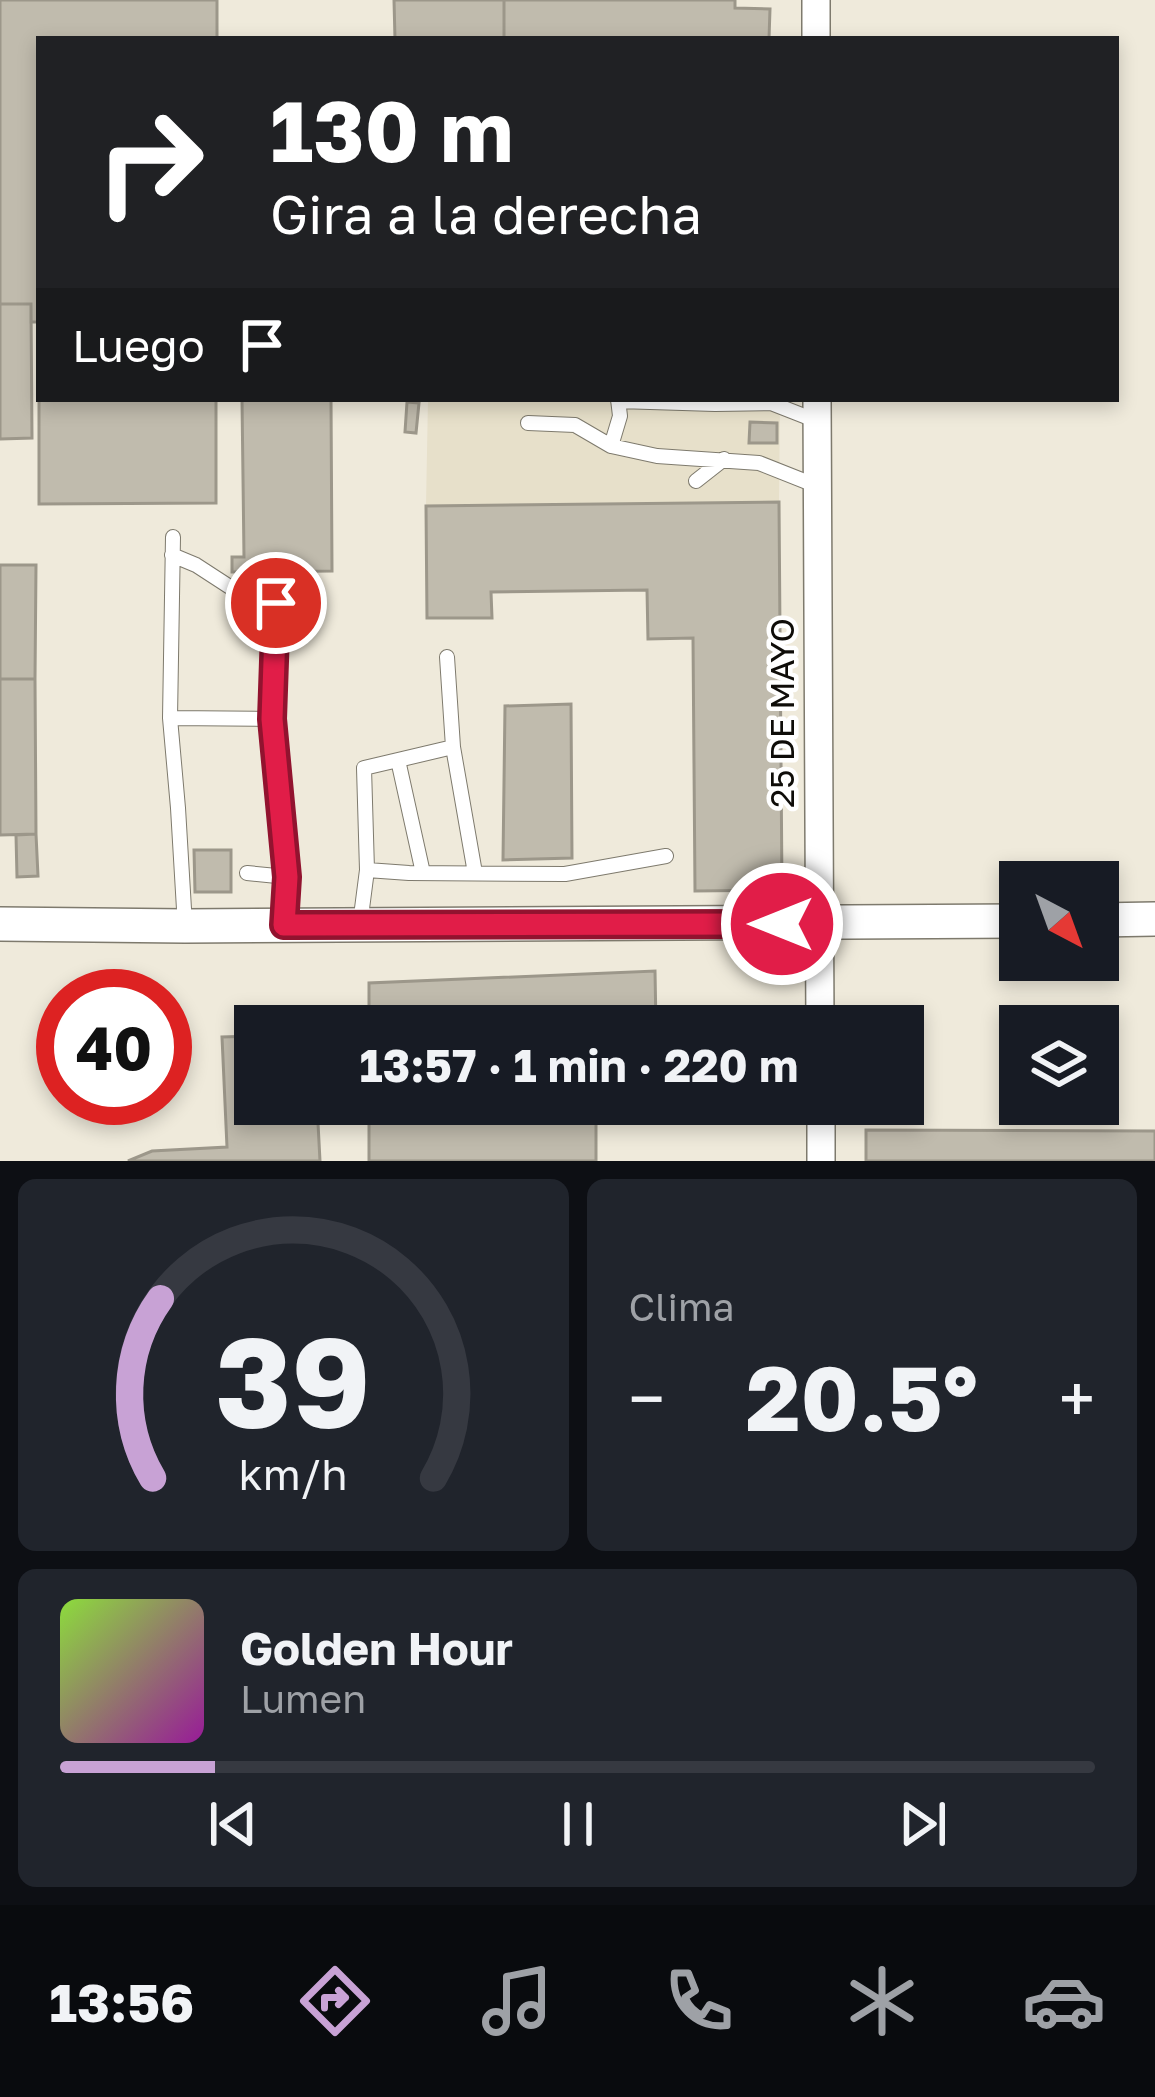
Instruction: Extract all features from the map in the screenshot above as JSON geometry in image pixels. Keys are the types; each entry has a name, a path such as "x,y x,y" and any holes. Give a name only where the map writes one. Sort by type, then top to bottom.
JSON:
{"street":[{"path":"816,0 816,36"},
{"name":"25 DE MAYO","path":"817,410 820,1005"},
{"path":"1119,920 1155,920"},
{"path":"0,924 999,921"},
{"path":"820,1125 821,1161"}],"lane":[{"path":"611,446 620,416 618,402"},
{"path":"666,402 771,403 817,410"},
{"path":"528,423 574,425 611,446 657,456 759,463 818,486"},
{"path":"697,481 724,459"},
{"path":"173,537 170,718 185,926"},
{"path":"172,555 236,591 276,603 272,719 287,877 284,925"},
{"path":"447,657 453,747 475,873"},
{"path":"170,718 272,719"},
{"path":"360,924 367,870 364,768 453,747"},
{"path":"398,760 423,873"},
{"path":"367,870 565,874 666,856"},
{"path":"247,873 287,877"}],"shaded area":[{"path":"428,402 780,402 779,502 426,506"}],"building":[{"path":"0,0 217,0 217,36 36,36 36,322 31,322 31,304 0,304"},
{"path":"394,0 504,0 504,36 395,36"},
{"path":"504,0 735,0 735,8 770,9 769,36 504,36"},
{"path":"0,304 31,304 32,438 0,439"},
{"path":"39,402 216,402 216,503 39,504"},
{"path":"242,402 331,402 332,571 232,572 232,557 244,557"},
{"path":"407,402 419,403 416,433 405,432"},
{"path":"750,422 777,423 777,443 749,443"},
{"path":"779,502 782,890 695,891 693,638 648,639 647,590 491,592 492,618 427,618 426,506"},
{"path":"0,565 36,565 35,679 0,679"},
{"path":"0,679 35,679 36,834 0,835"},
{"path":"571,704 572,858 503,860 505,706"},
{"path":"36,834 38,876 17,877 16,835"},
{"path":"194,850 231,850 231,892 195,892"},
{"path":"655,971 656,1005 369,1005 369,983"},
{"path":"222,1037 234,1037 234,1125 318,1125 320,1161 128,1161 152,1151 227,1147"},
{"path":"369,1125 596,1125 596,1161 369,1161"},
{"path":"866,1130 1155,1131 1155,1161 866,1161"}],"route":[{"path":"276,603 272,719 287,877 284,925 782,924"}]}
